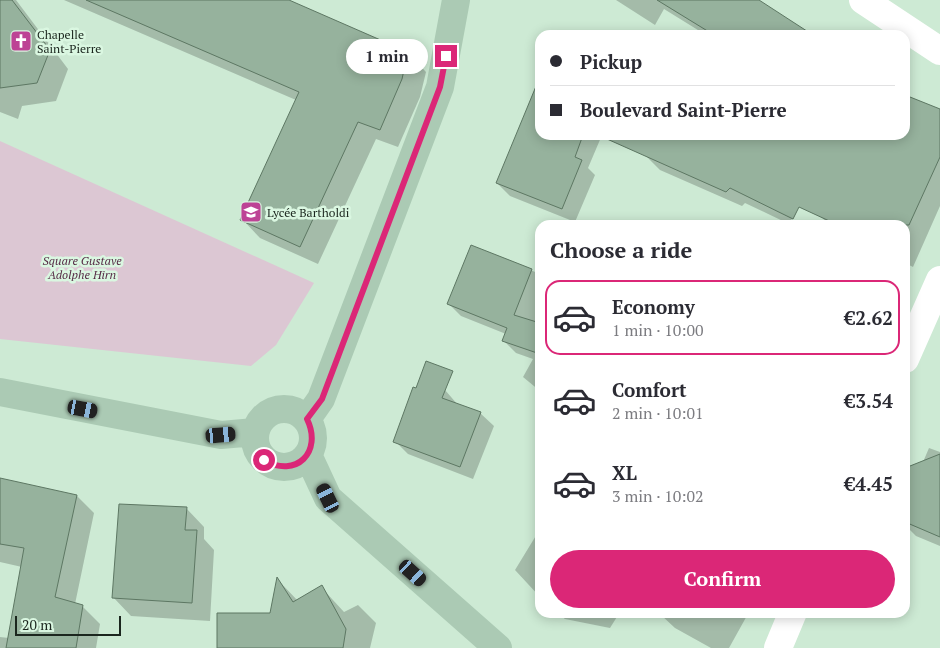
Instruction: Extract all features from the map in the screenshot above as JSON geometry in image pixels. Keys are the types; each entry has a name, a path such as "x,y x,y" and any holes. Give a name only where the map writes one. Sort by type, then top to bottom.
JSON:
{"street":[{"path":"307,419 322,399 440,87 456,0"},
{"path":"863,0 908,30"},
{"path":"910,31 940,51"},
{"path":"910,348 940,280"},
{"path":"0,392 221,435 255,432"},
{"path":"291,409 307,419 312,437 312,446 308,455 292,466 273,465 264,460 258,451 255,432 258,423 272,410 291,409"},
{"path":"308,455 328,498 498,648"},
{"path":"778,648 790,618"}],"green space":[{"name":"Square Gustave Adolphe Hirn","path":"0,141 314,283 276,345 251,366 0,339"}],"building":[{"name":"Chapelle Saint-Pierre","path":"0,0 12,0 50,50 37,83 0,88"},
{"path":"86,0 289,0 408,52 402,79 380,130 358,122 300,247 240,220 299,92"},
{"path":"657,0 759,0 805,30 706,30"},
{"path":"535,89 535,140 581,140 575,157 582,160 562,209 496,183"},
{"path":"910,97 940,109 940,157 910,223 910,220 827,220 799,207 793,219 730,188 726,192 609,140 910,140"},
{"path":"471,245 532,269 514,315 535,321 535,352 502,341 507,328 447,304"},
{"path":"426,361 453,371 442,398 481,412 460,467 393,442 413,387 416,388"},
{"path":"940,454 940,537 910,524 910,466"},
{"path":"0,478 77,495 55,597 83,605 76,648 6,648 24,548 0,544"},
{"path":"119,504 187,507 185,530 197,530 192,603 112,598"},
{"path":"277,577 293,602 322,585 346,629 343,648 217,648 217,613 270,613"}],"place":[{"name":"Chapelle Saint-Pierre","path":"21,41"},
{"name":"Lycée Bartholdi","path":"251,212"}],"route":[{"path":"264,460 273,465 292,466 308,455 312,446 312,437 307,419 322,399 440,87 446,56"}]}
